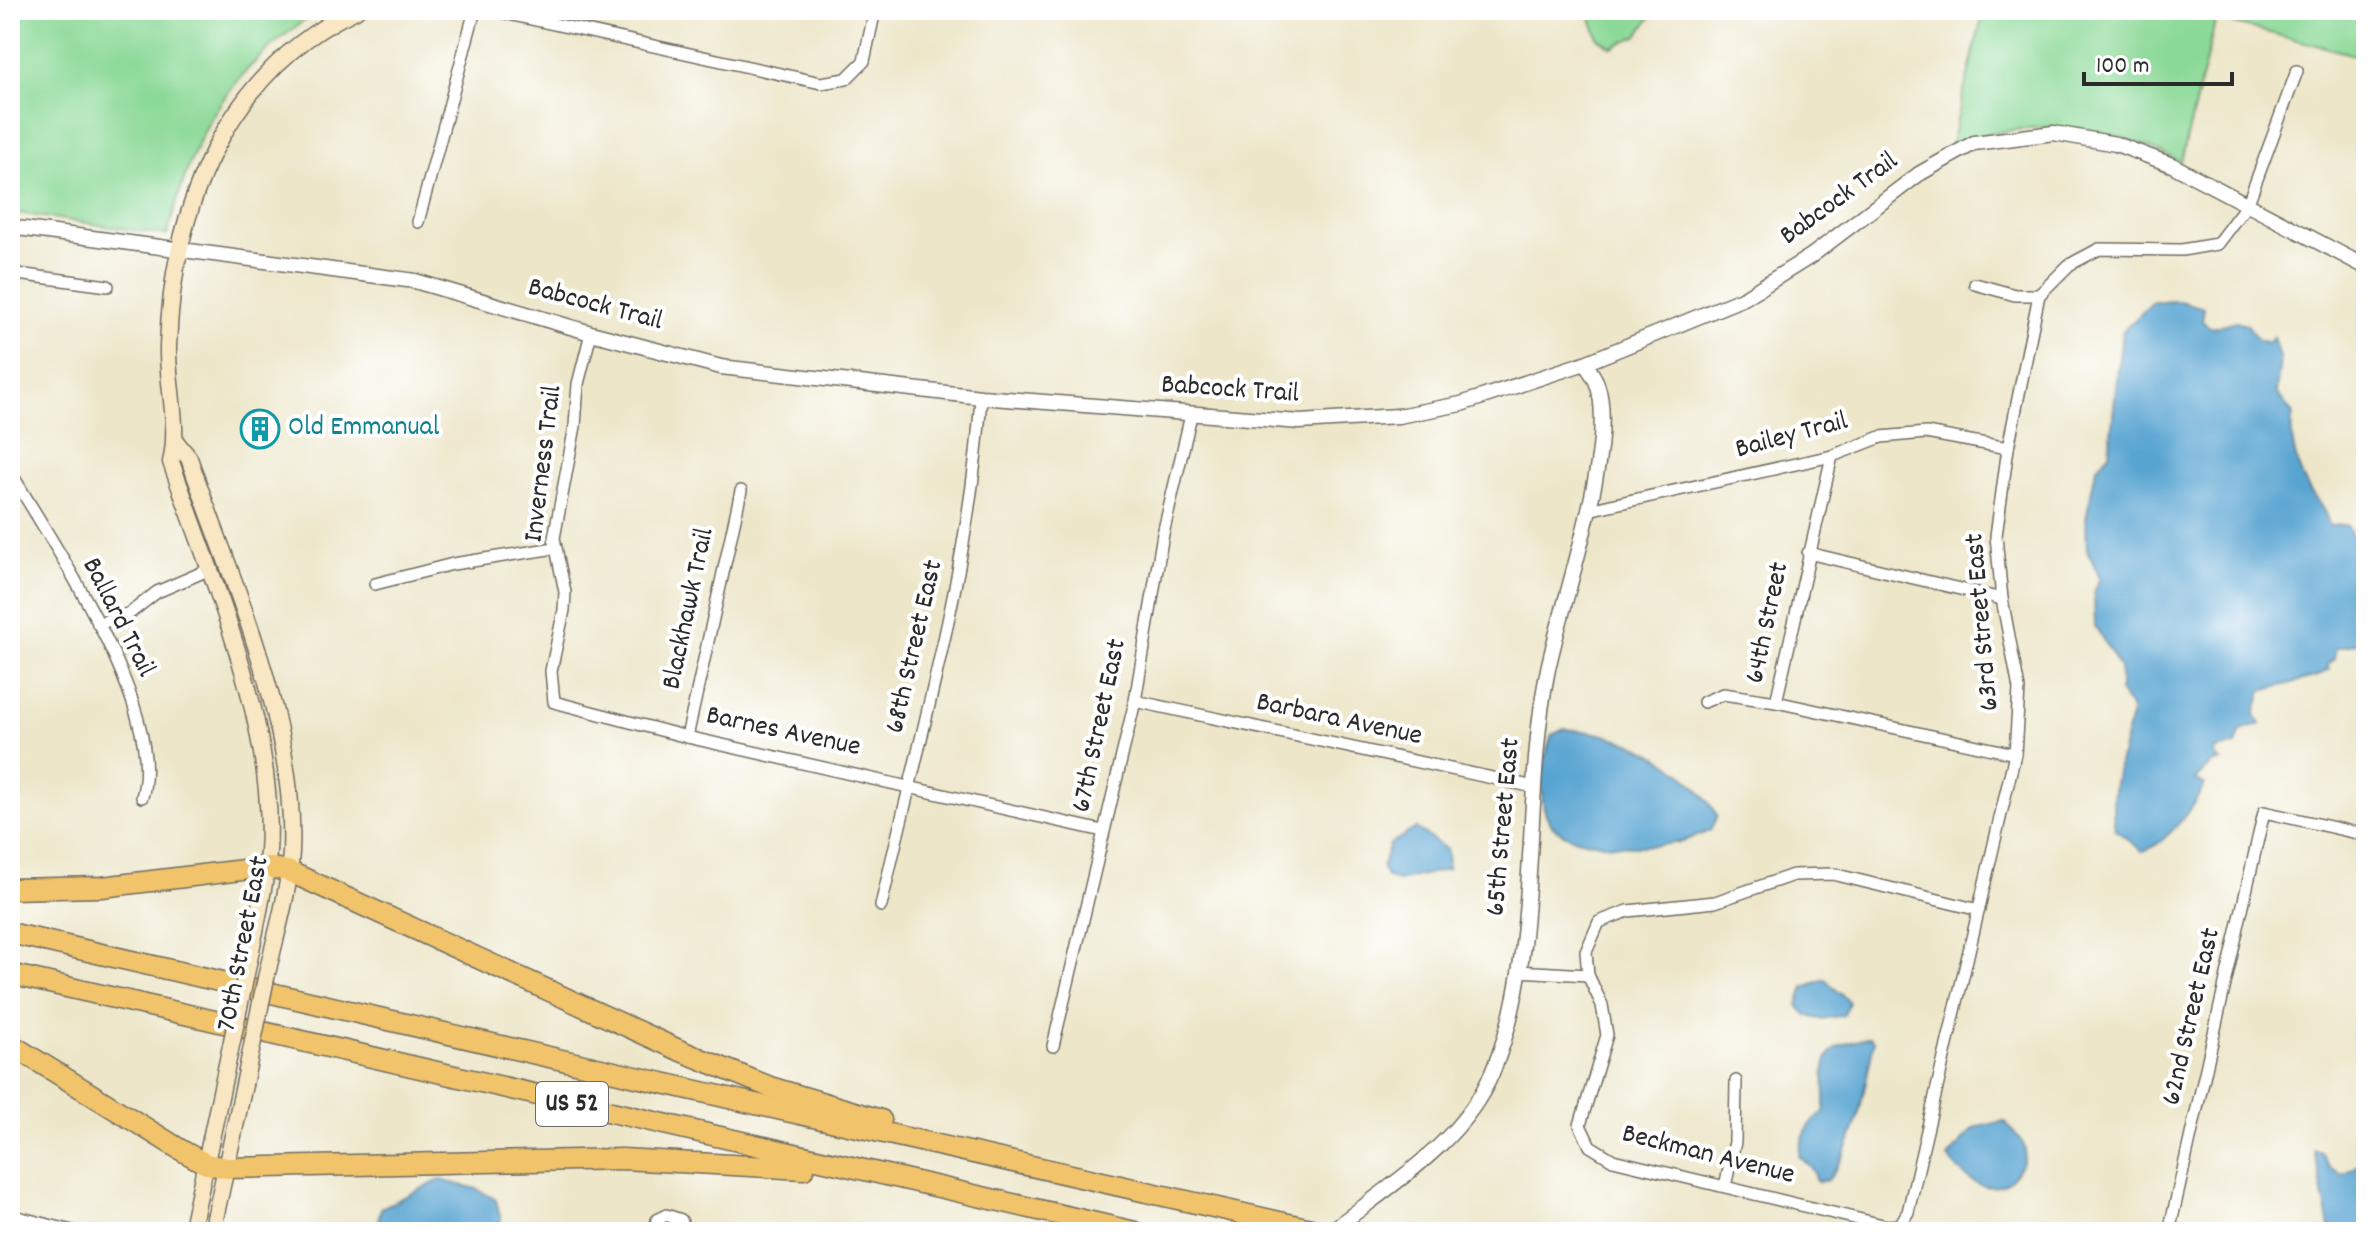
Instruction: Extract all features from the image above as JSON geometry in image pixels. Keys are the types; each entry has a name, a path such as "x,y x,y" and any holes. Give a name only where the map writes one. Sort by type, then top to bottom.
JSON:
{"highway":[{"path":"10,889 102,887 267,867 288,871 693,1056 770,1087 912,1129 932,1142"},
{"name":"US 52","path":"10,933 757,1107 932,1142 1324,1232"},
{"name":"US 52","path":"10,974 1135,1232"},
{"path":"10,1044 216,1166 622,1159 763,1165 885,1176"}],"main road":[{"name":"70th Street East","path":"212,1232 224,1080 267,867 268,806 262,750 250,699 171,462 176,442 167,366 169,305 180,250 201,177 232,114 264,75 297,44 356,10"},
{"name":"70th Street East","path":"176,442 189,458 266,681 282,740 289,796 288,871 244,1085 191,1232"}],"street":[{"path":"418,222 475,10"},
{"path":"491,10 821,83 846,79 864,61 875,10"},
{"path":"1975,284 2015,295 2039,295 2069,265 2099,249 2182,250 2217,244 2248,203 2297,71"},
{"name":"Babcock Trail","path":"10,227 415,281 591,333 721,367 981,397 1191,415 1337,423 1461,404 1585,363 1744,298 1811,256 1919,174 1974,143 2054,133 2116,144 2172,165 2366,267"},
{"path":"10,273 108,286"},
{"name":"63rd Street East","path":"1900,1225 1908,1212 2015,754 2019,689 2002,599 1996,536 2008,448 2039,295"},
{"name":"Inverness Trail","path":"591,333 578,384 555,548 565,592 551,671 554,702 687,737"},
{"name":"65th Street East","path":"1330,1232 1436,1150 1472,1107 1491,1075 1509,1026 1518,971 1547,675 1588,510 1602,423 1597,385 1585,363"},
{"name":"68th Street East","path":"881,906 966,537 977,462 981,397"},
{"name":"67th Street East","path":"1053,1046 1135,701 1163,534 1191,415"},
{"name":"Bailey Trail","path":"1588,510 1832,456 1881,437 1926,433 2008,448"},
{"name":"64th Street","path":"1776,702 1832,456"},
{"name":"Ballard Trail","path":"10,471 126,679 147,762 142,797"},
{"name":"Blackhawk Trail","path":"687,737 741,491"},
{"path":"375,584 453,564 555,548"},
{"path":"1808,553 2002,599"},
{"path":"98,624 130,613 157,592 191,574 208,570"},
{"path":"1704,702 1723,694 1776,702 2015,754"},
{"name":"Barbara Avenue","path":"1135,701 1534,787"},
{"name":"Barnes Avenue","path":"687,737 1103,831"},
{"name":"62nd Street East","path":"2169,1232 2264,812 2366,835"},
{"path":"1518,971 1588,975 1586,952 1599,922 1628,911 1715,902 1793,875 1833,874 1979,910"},
{"name":"Beckman Avenue","path":"1588,975 1602,1005 1607,1035 1580,1125 1590,1146 1613,1160 1887,1226 1900,1225"},
{"path":"1725,1186 1735,1142 1736,1081"},
{"path":"10,1215 76,1232"},
{"path":"653,1232 657,1220 672,1215 681,1220 685,1232"}],"green space":[{"path":"10,10 319,10 260,57 219,106 190,163 167,235 10,212"},
{"path":"1588,10 1656,10 1637,36 1612,47 1598,38"},
{"path":"1984,10 2366,10 2366,58 2216,19 2181,162 2122,138 2068,128 2012,130 1951,144"}],"water":[{"path":"2179,301 2204,308 2202,321 2211,328 2236,321 2247,324 2257,339 2267,343 2273,337 2280,361 2276,392 2293,414 2292,439 2302,475 2329,526 2347,525 2357,548 2366,551 2366,641 2336,648 2334,659 2327,665 2329,669 2318,676 2262,691 2255,715 2261,724 2241,731 2236,745 2214,751 2221,761 2211,764 2195,780 2205,784 2194,802 2169,834 2142,851 2115,829 2115,784 2132,711 2120,691 2120,668 2095,626 2094,593 2100,577 2087,550 2086,519 2096,469 2109,453 2122,332 2153,302"},
{"path":"1564,729 1609,736 1652,753 1671,766 1689,780 1717,816 1710,831 1678,842 1646,846 1610,845 1576,839 1563,833 1547,817 1542,781 1552,735"},
{"path":"1416,828 1447,850 1448,869 1398,881 1386,877 1382,867 1390,844"},
{"path":"1825,979 1849,1002 1844,1015 1813,1018 1798,1005 1804,987"},
{"path":"1869,1037 1874,1042 1853,1132 1828,1180 1817,1182 1814,1171 1799,1156 1807,1131 1824,1112 1828,1056 1837,1047"},
{"path":"2360,1092 2366,1095 2366,1232 2331,1232 2314,1150 2321,1152 2329,1167 2343,1174 2365,1160"},
{"path":"2005,1121 2024,1146 2023,1160 2013,1176 2004,1183 1994,1187 1984,1186 1965,1176 1948,1157 1974,1128"},
{"path":"440,1180 477,1189 496,1200 501,1220 498,1232 383,1232 378,1221 381,1208"}],"place":[{"name":"Old Emmanual","path":"260,429"}]}
